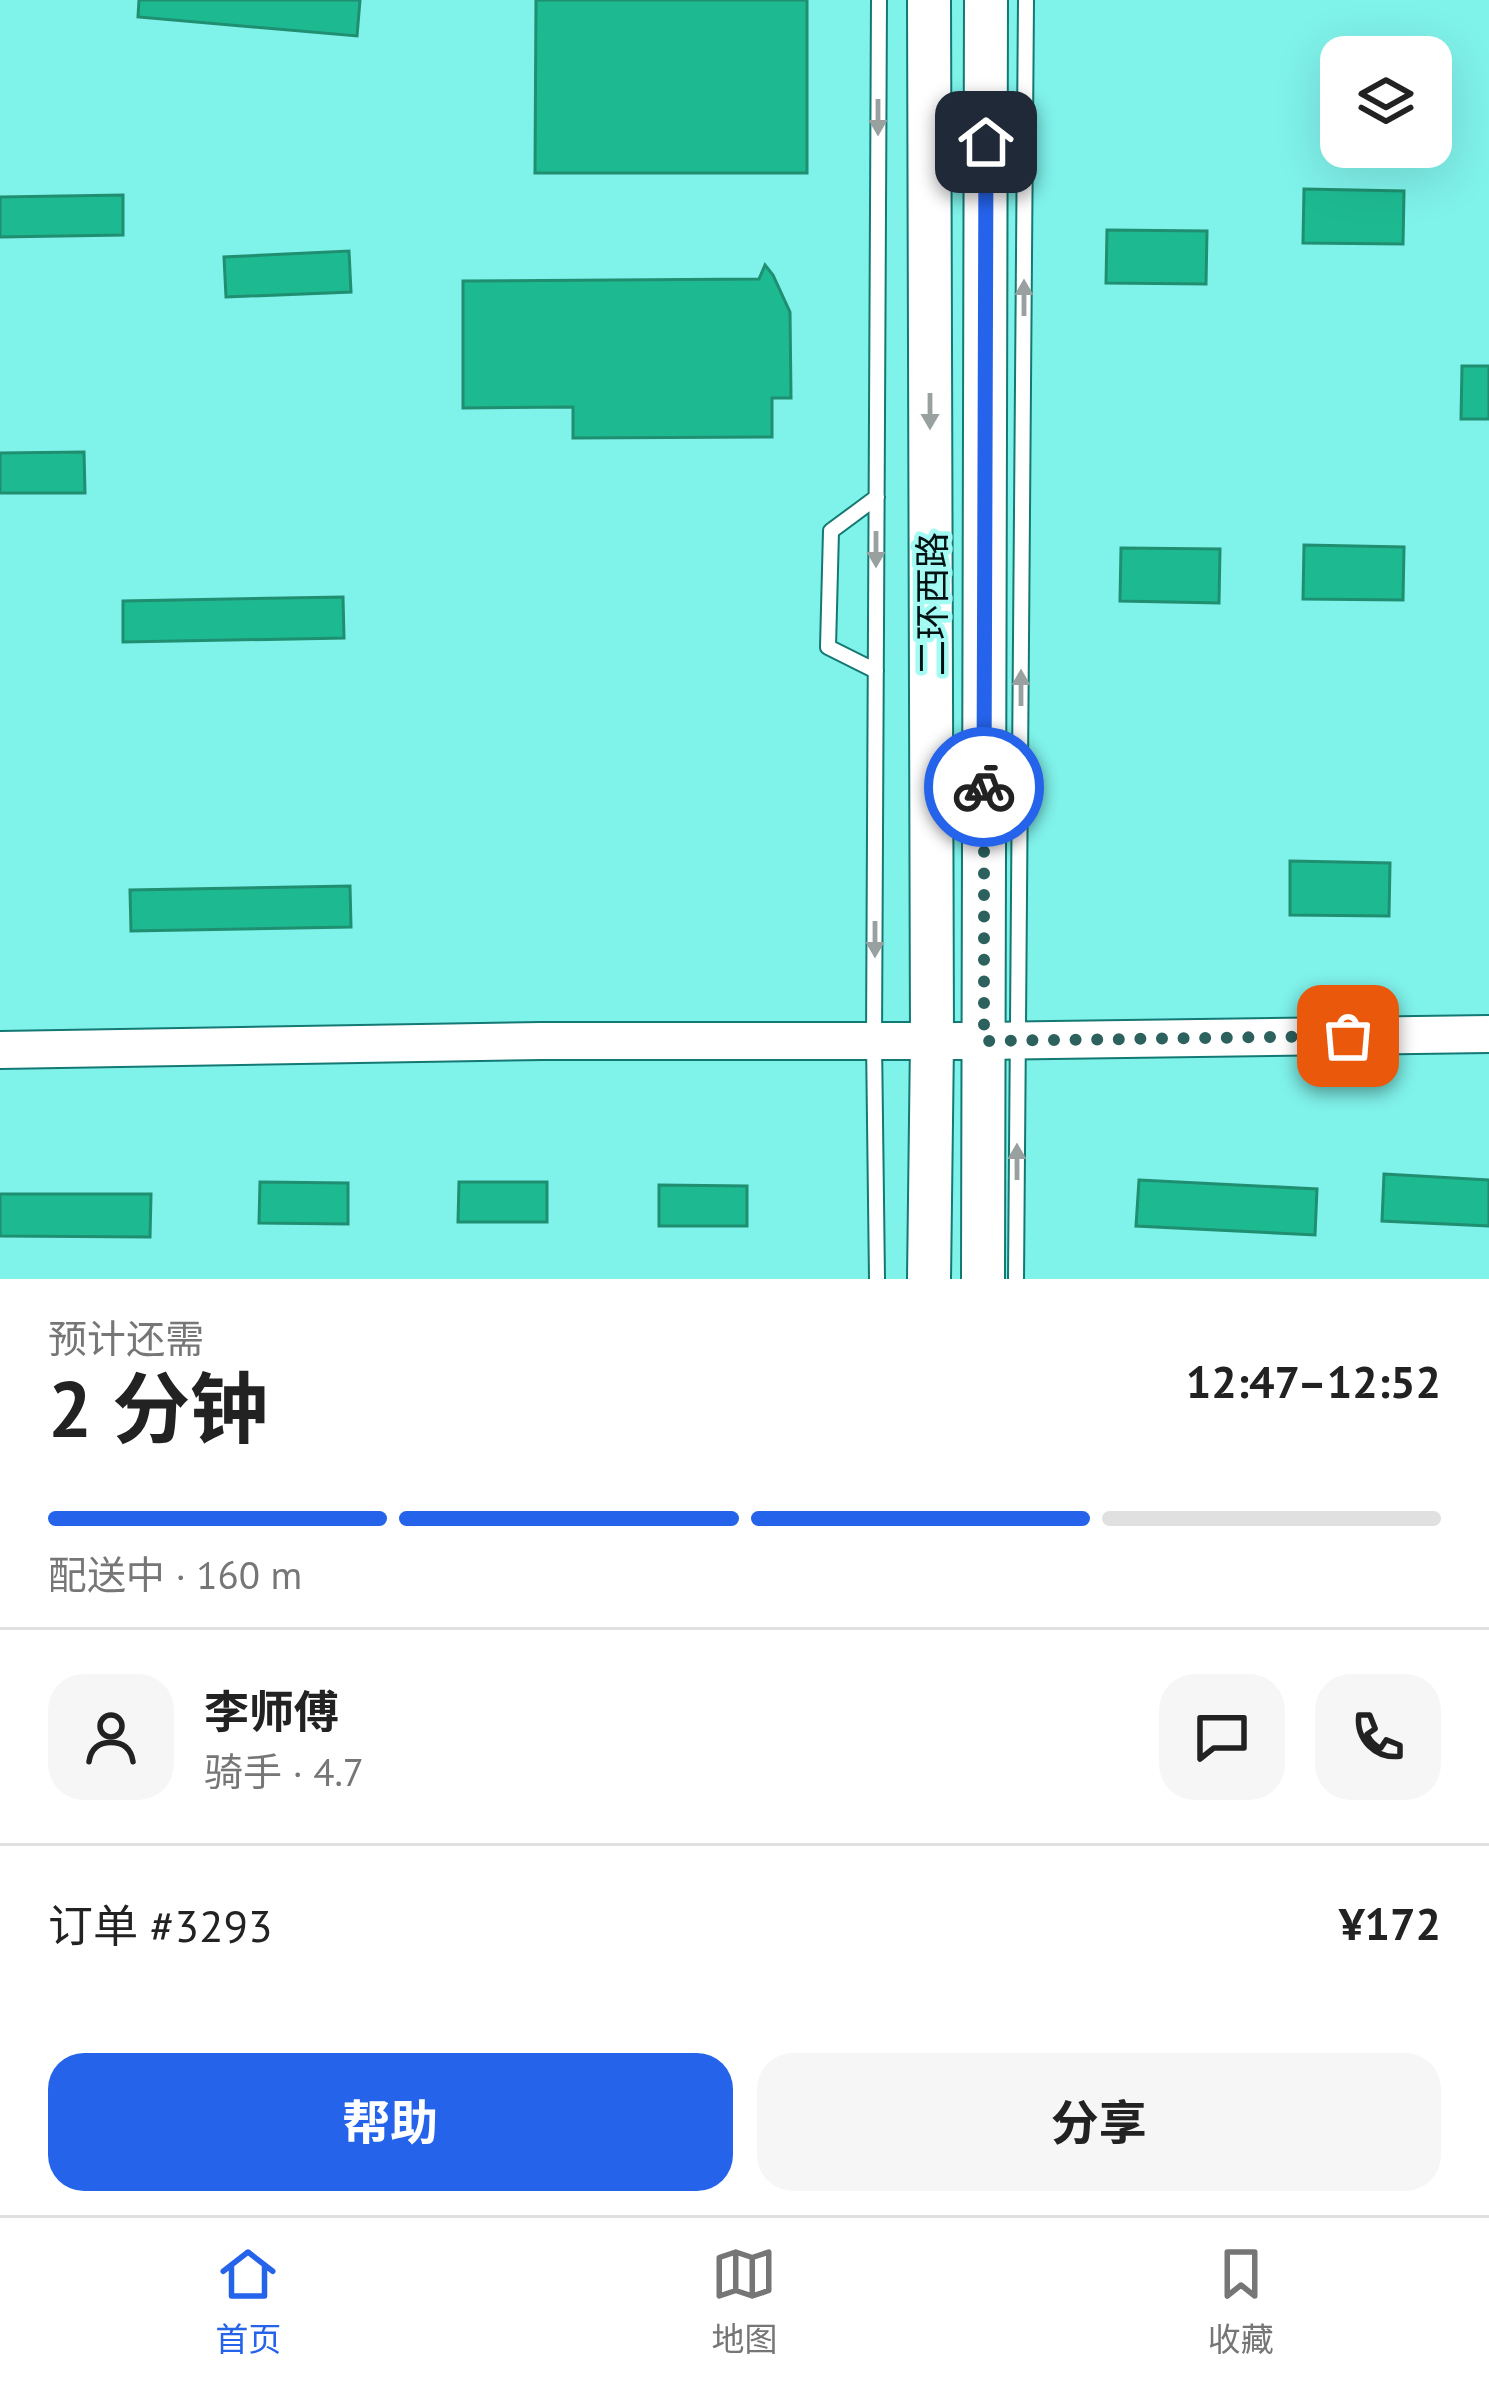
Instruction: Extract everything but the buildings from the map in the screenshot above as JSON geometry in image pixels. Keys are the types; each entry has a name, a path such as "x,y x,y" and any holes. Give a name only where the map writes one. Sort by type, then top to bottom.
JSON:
{"main road":[{"name":"二环西路","path":"929,0 929,1279"},
{"name":"二环西路","path":"983,1279 1001,1041 986,0"}],"street":[{"path":"0,1050 1489,1034"}],"lane":[{"path":"877,1279 879,0"},
{"path":"1016,1279 1001,1041 1026,0"},
{"path":"876,671 828,647 831,531 877,497"}],"way so far":[{"path":"984,787 984,1041 1348,1036"}],"route":[{"path":"984,787 986,142"}]}
